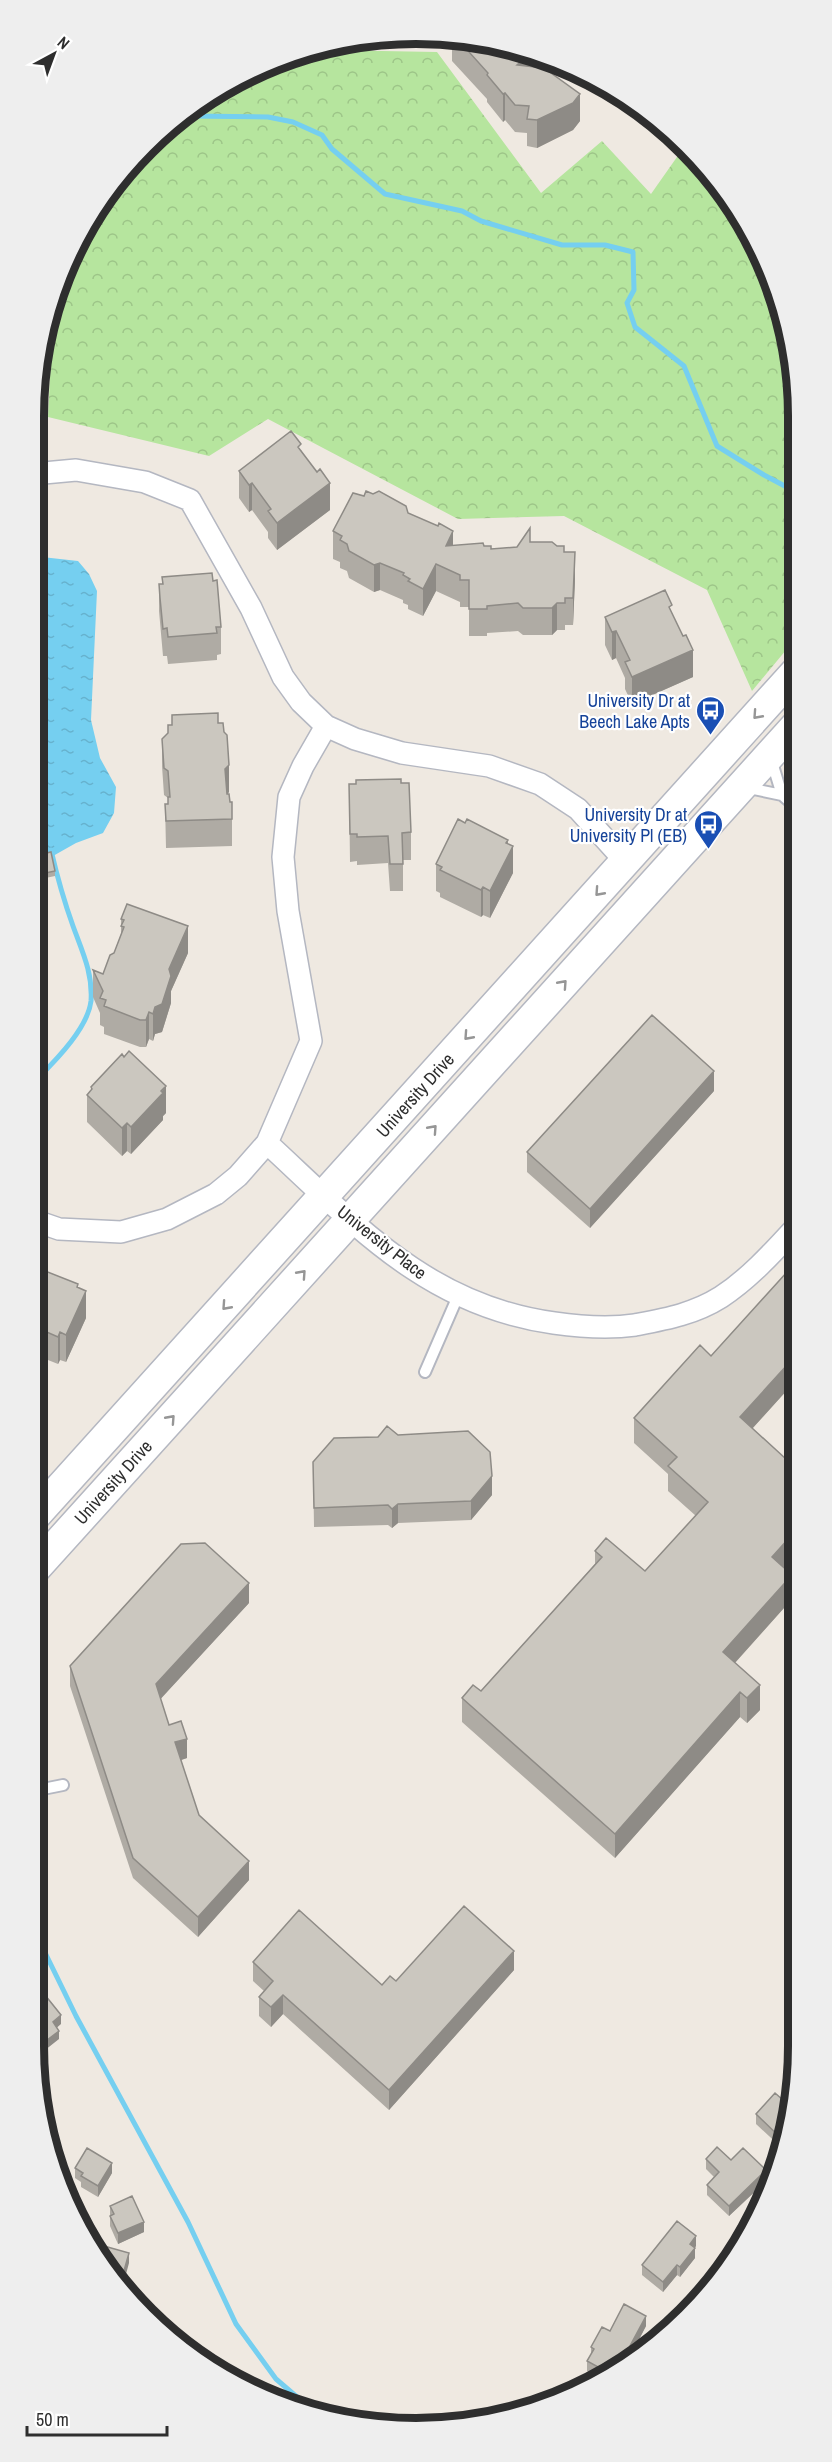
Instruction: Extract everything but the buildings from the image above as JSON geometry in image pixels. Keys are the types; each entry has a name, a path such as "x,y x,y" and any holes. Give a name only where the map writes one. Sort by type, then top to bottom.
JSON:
{"main road":[{"name":"University Drive","path":"44,1506 788,681"},
{"name":"University Drive","path":"44,1559 788,735"}],"street":[{"path":"44,473 76,470 146,482 189,500 246,597 283,677 301,702 326,726 355,740 402,753 489,766 540,784 578,809 626,862"},
{"path":"44,1224 59,1229 121,1232 167,1219 216,1194 238,1176 267,1143 311,1041 288,911 283,857 289,797 303,766 326,726"},
{"name":"University Place","path":"267,1143 351,1220 410,1268 458,1296 480,1305 538,1321 583,1327 619,1327 685,1315 719,1298 742,1281 788,1235"}],"lane":[{"path":"770,755 783,795 788,800"},
{"path":"741,787 783,795"},
{"path":"425,1372 458,1296"},
{"path":"44,1789 63,1785"}],"green space":[{"path":"347,50 437,52 541,193 602,141 651,194 679,153 712,189 739,230 769,296 781,343 788,392 788,648 752,691 707,590 564,516 458,519 268,419 209,456 48,417 51,356 49,356 51,343 63,296 93,230 120,189 136,170 189,120 251,82 296,63 320,56"}],"water":[{"path":"44,557 78,561 89,574 97,591 91,720 100,758 116,787 114,813 103,833 76,843 53,856 44,854"}],"waterway":[{"path":"195,116 268,117 293,122 322,135 332,149 385,194 462,211 481,221 562,245 605,245 633,252 634,290 627,303 635,327 684,366 717,446 788,488"},
{"path":"44,1072 78,1031 89,1011 91,1001 86,962 64,898 51,850"},
{"path":"44,1951 76,2016 188,2222 236,2324 276,2379 301,2400"}],"place":[{"name":"University Dr at Beech Lake Apts","path":"711,736"},
{"name":"University Dr at University Pl (EB)","path":"708,850"}]}
